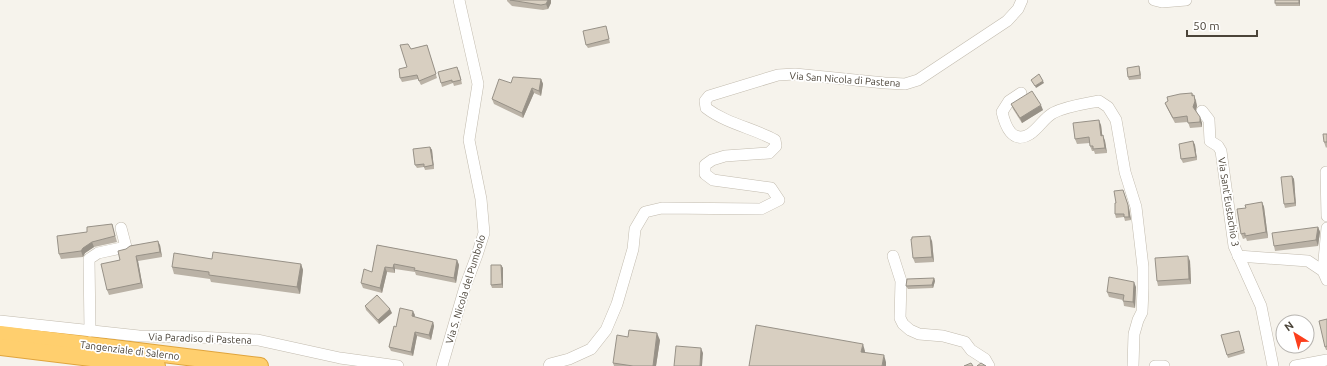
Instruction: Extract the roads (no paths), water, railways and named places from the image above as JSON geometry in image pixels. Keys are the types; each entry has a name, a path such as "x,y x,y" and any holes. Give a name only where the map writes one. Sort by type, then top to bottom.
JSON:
{"highway":[{"name":"Tangenziale di Salerno","path":"0,334 260,366"},
{"name":"Tangenziale di Salerno","path":"0,347 157,366"}],"street":[{"name":"Via S. Nicola del Pumbolo","path":"442,366 465,287 484,233 482,199 469,140 478,84 459,0"},
{"name":"Via San Nicola di Pastena","path":"549,366 550,364 569,359 591,348 606,330 617,304 633,248 635,229 646,212 662,208 761,209 779,200 771,188 713,180 705,174 705,165 712,160 725,156 769,153 776,146 775,140 766,135 717,116 706,108 705,101 709,96 778,76 795,74 905,84 918,80 1007,21 1018,9 1022,0"},
{"path":"1154,0 1162,2 1186,0"},
{"path":"1021,93 1009,102 1002,112 1008,131 1021,137 1029,135 1044,120 1053,114 1075,106 1099,101 1108,107 1116,120 1129,186 1136,207 1142,267 1142,312 1134,334 1133,366"},
{"name":"Via Sant'Eustachio 3","path":"1202,111 1208,120 1210,141 1218,146 1221,151 1234,246 1260,306 1273,366"},
{"path":"1326,172 1327,216"},
{"path":"90,331 89,259 98,252 126,247 121,228"},
{"path":"1325,276 1327,228"},
{"path":"893,256 902,281 900,318 903,324 910,330 919,334 943,336 965,342 971,350 985,359 989,366"},
{"path":"1238,256 1308,261 1325,276"},
{"name":"Via Paradiso di Pastena","path":"0,321 139,336 258,340 340,358 398,366"},
{"path":"1295,366 1327,360"},
{"path":"1155,366 1164,366"}]}
